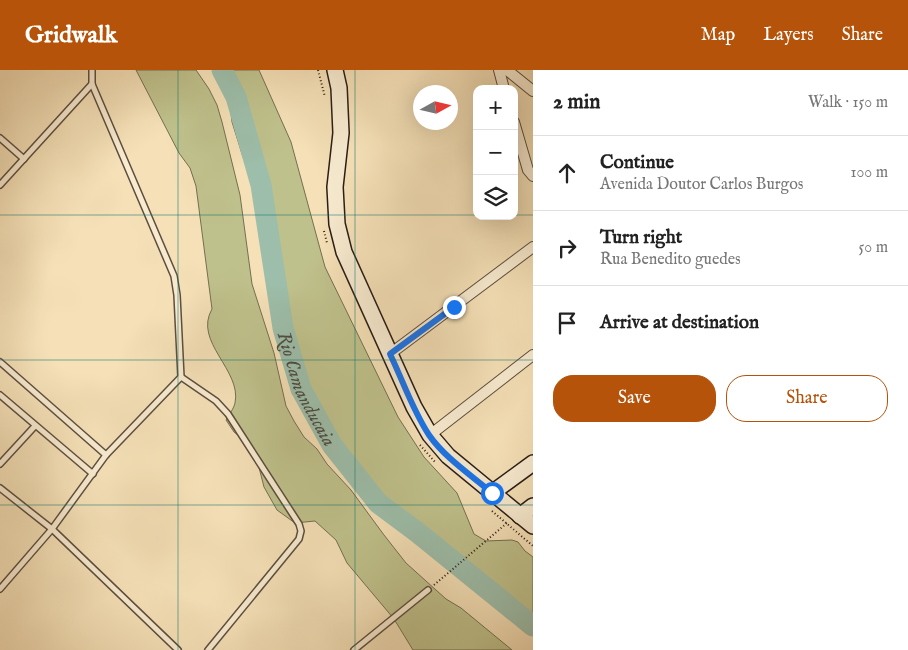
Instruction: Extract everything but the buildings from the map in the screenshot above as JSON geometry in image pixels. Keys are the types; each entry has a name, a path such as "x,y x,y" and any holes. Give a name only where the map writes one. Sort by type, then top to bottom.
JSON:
{"street":[{"path":"335,70 339,88 341,133 335,187 337,224 344,252 414,407 430,435 448,456 533,526"},
{"path":"499,70 503,85"},
{"path":"507,70 533,91"},
{"path":"517,130 531,172"},
{"path":"390,354 533,247"},
{"path":"430,435 533,355"},
{"path":"492,493 533,463"},
{"path":"520,516 533,506"}],"lane":[{"path":"0,589 52,529 106,455 181,377 177,295 174,276 92,84 92,70"},
{"path":"0,185 92,84"},
{"path":"0,138 24,159"},
{"path":"0,362 106,455"},
{"path":"181,377 216,401 228,414 300,524 301,531 299,539 208,650"},
{"path":"0,395 93,474"},
{"path":"0,464 35,426"},
{"path":"0,488 52,529 178,650"},
{"path":"354,650 428,590"}],"path":[{"path":"428,590 507,524 533,546"}],"green space":[{"path":"136,70 196,70 217,105 240,195 252,284 274,353 286,406 304,437 317,449 327,464 351,490 406,563 446,599 461,608 512,650 413,650 394,619 347,563 336,540 315,521 295,523 277,510 264,487 254,448 234,432 226,420 235,403 235,391 232,379 213,345 209,333 208,321 212,309 196,186 190,168 179,153"},
{"path":"213,70 259,70 291,142 325,267 398,417 424,457 457,493 474,534 486,541 512,540 518,542 533,557 533,621 478,581 451,555 420,539 393,516 345,463 327,430 296,384 289,366 278,296 271,278 266,225 260,190 253,172 243,157 232,122 230,104"}],"waterway":[{"name":"Rio Camanducaia","path":"222,70 236,97 261,185 283,328 301,389 332,445 378,503 417,532 533,626"}],"route":[{"path":"454,307 390,354 414,407 430,435 448,456 492,493"}]}
